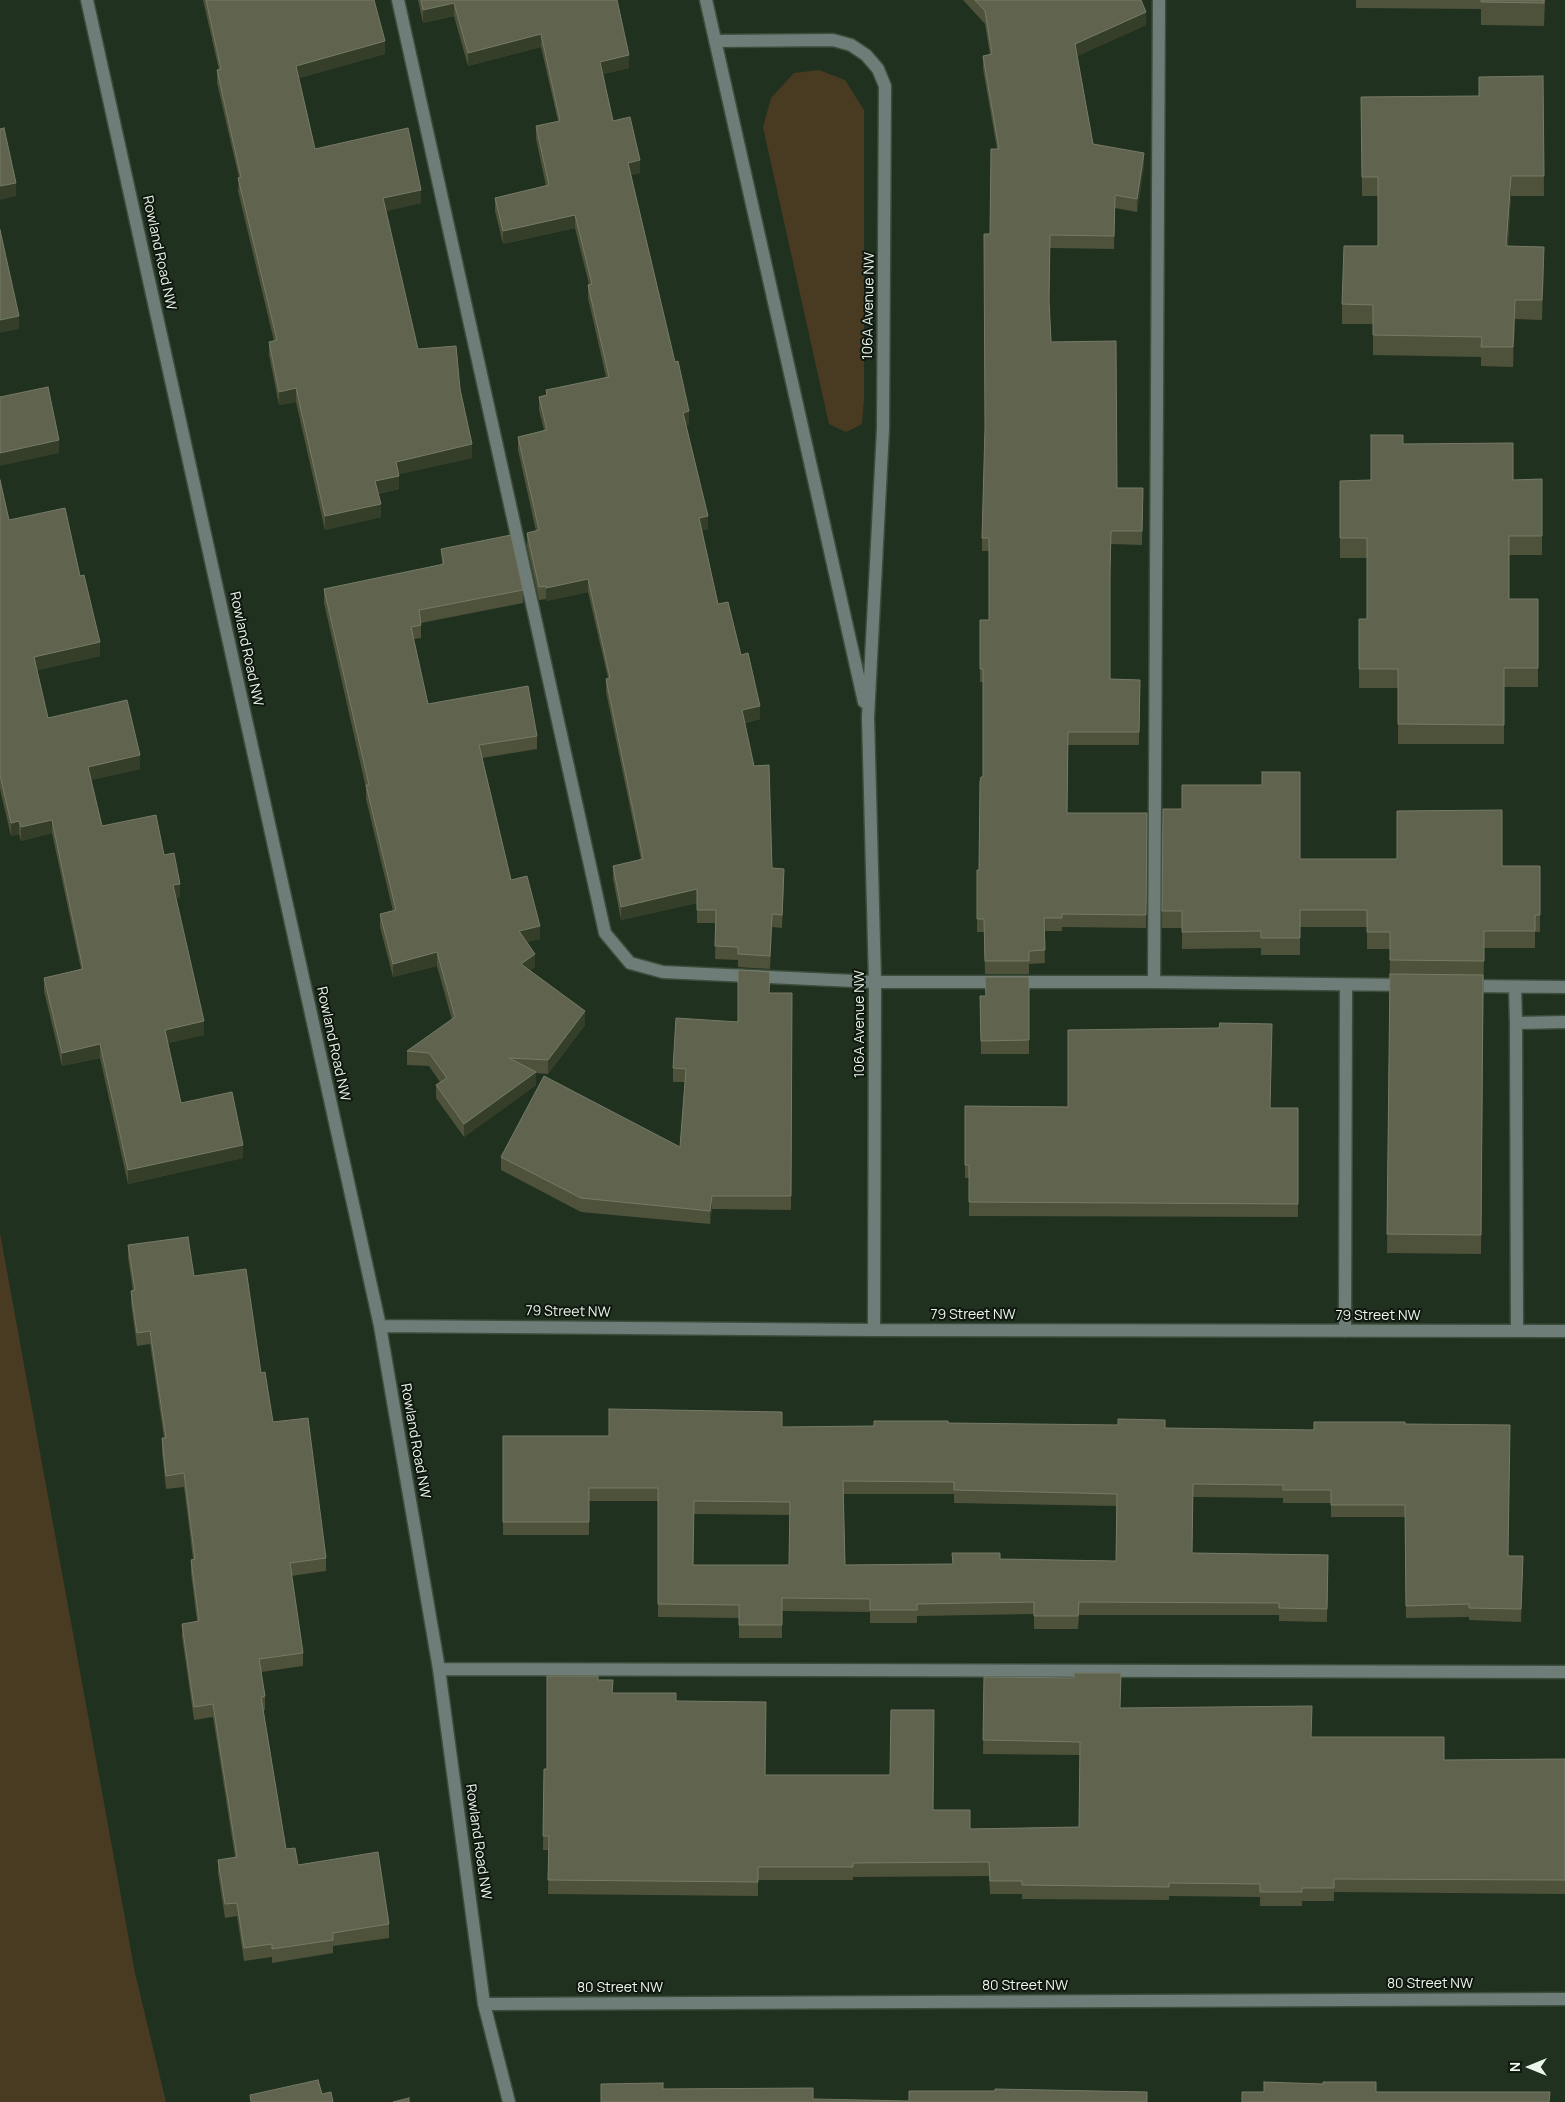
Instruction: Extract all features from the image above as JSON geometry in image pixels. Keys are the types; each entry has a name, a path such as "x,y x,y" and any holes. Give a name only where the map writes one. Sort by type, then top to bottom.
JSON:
{"street":[{"name":"Rowland Road NW","path":"87,0 380,1326 439,1669 484,2004 509,2102"},
{"path":"398,0 605,933 630,963 663,972 875,982 1154,982 1416,986"},
{"name":"106A Avenue NW","path":"706,0 868,717"},
{"path":"1154,982 1159,0"},
{"name":"106A Avenue NW","path":"715,41 833,40 851,45 866,56 878,69 885,86 882,429 868,717 875,982 874,1330"},
{"path":"1345,1331 1346,985"},
{"path":"1455,986 1565,988"},
{"path":"1514,987 1516,1024 1517,1331"},
{"path":"1516,1024 1565,1022"},
{"name":"79 Street NW","path":"380,1326 874,1330 1565,1331"},
{"path":"439,1669 1565,1672"},
{"name":"80 Street NW","path":"484,2004 1565,1999"}],"shaded area":[{"path":"819,70 845,80 864,110 864,400 862,424 846,432 829,424 763,127 771,98 794,73"},
{"path":"0,1233 135,1973 166,2102 0,2102"}],"building":[{"path":"206,0 374,0 385,41 296,66 315,149 408,128 421,190 383,198 418,349 456,346 460,389 472,444 396,462 399,476 375,481 381,504 325,516 296,388 279,392 269,342 277,340 238,178 241,177 217,70 221,69"},
{"path":"421,0 617,0 629,55 600,62 613,121 630,117 640,160 628,163 675,362 678,361 689,411 683,413 708,516 699,518 718,604 728,602 741,655 748,653 760,706 742,710 754,766 769,765 772,868 784,869 782,915 772,914 770,956 738,954 738,947 715,946 716,910 697,910 697,889 621,907 613,866 643,859 606,679 610,678 588,579 546,588 546,586 539,587 527,533 539,530 518,437 547,430 539,397 547,395 546,390 609,377 588,285 592,284 575,215 503,231 495,198 549,185 536,126 560,121 541,34 468,53 454,3 423,10"},
{"path":"975,0 1141,0 1146,12 1075,44 1093,144 1144,153 1137,199 1115,195 1114,236 1050,235 1049,300 1051,342 1116,341 1117,488 1143,488 1142,531 1111,531 1110,571 1110,679 1140,680 1139,732 1068,732 1067,813 1147,813 1146,915 1062,914 1062,918 1044,918 1045,950 1029,951 1029,961 985,961 984,919 977,919 980,781 981,777 983,777 983,669 980,669 980,620 989,620 989,538 982,538 985,428 984,234 990,234 991,149 999,149 983,56 992,54 985,11"},
{"path":"1481,0 1544,0 1544,3 1481,2"},
{"path":"1543,76 1544,176 1511,176 1506,246 1544,247 1542,300 1515,300 1513,347 1481,347 1482,337 1373,335 1373,305 1342,304 1344,246 1378,246 1378,177 1362,177 1361,97 1479,96 1479,77"},
{"path":"4,128 16,183 0,186 0,129"},
{"path":"0,230 19,316 0,320"},
{"path":"48,387 59,440 0,453 0,397"},
{"path":"1371,435 1403,435 1403,444 1513,443 1513,480 1542,479 1542,536 1509,536 1509,599 1538,599 1538,668 1504,668 1504,725 1398,724 1398,669 1359,669 1359,619 1367,619 1367,538 1340,538 1340,481 1371,480"},
{"path":"0,480 9,520 65,508 80,576 84,575 100,642 34,657 48,718 127,700 140,755 88,767 102,826 156,815 164,855 174,853 180,884 173,885 204,1021 165,1030 181,1103 232,1092 243,1145 128,1170 100,1044 62,1053 44,978 83,969 52,820 21,827 19,821 11,823 0,775"},
{"path":"511,535 523,590 419,610 421,625 411,627 428,704 528,686 537,736 479,745 511,880 527,876 540,926 519,931 535,954 521,964 585,1011 548,1060 509,1058 536,1072 464,1124 436,1085 447,1078 429,1053 407,1051 455,1017 437,952 393,964 380,914 396,910 366,785 369,785 324,589 444,564 441,549"},
{"path":"1262,772 1300,772 1300,859 1397,859 1397,811 1502,810 1502,866 1540,866 1540,915 1535,915 1535,931 1484,931 1484,961 1390,960 1390,932 1367,932 1367,910 1300,910 1300,938 1261,938 1261,931 1182,932 1182,911 1162,911 1163,809 1182,809 1182,785 1262,785"},
{"path":"738,970 770,972 769,993 792,993 791,1196 712,1196 710,1211 581,1198 501,1157 544,1076 680,1147 686,1069 673,1068 676,1018 738,1022"},
{"path":"1390,974 1483,975 1481,1235 1387,1234"},
{"path":"985,977 1029,977 1029,1040 981,1041 980,996 986,996"},
{"path":"1220,1023 1272,1024 1270,1108 1298,1108 1298,1204 969,1202 969,1165 965,1165 965,1106 1068,1107 1068,1030 1219,1028"},
{"path":"188,1237 194,1276 246,1269 261,1373 265,1372 273,1422 308,1418 326,1558 290,1563 303,1653 259,1659 265,1696 261,1697 286,1849 295,1848 298,1865 378,1852 389,1924 333,1933 333,1940 272,1949 272,1944 244,1948 237,1903 225,1904 218,1860 237,1857 213,1704 194,1707 182,1624 199,1621 191,1560 195,1559 184,1473 166,1476 162,1438 166,1438 150,1331 137,1333 131,1291 135,1290 128,1245"},
{"path":"609,1409 782,1412 782,1427 874,1426 874,1421 1118,1425 1118,1419 1165,1420 1165,1428 1314,1430 1314,1422 1510,1425 1508,1556 1523,1556 1521,1609 1469,1608 1469,1604 1406,1606 1405,1505 1331,1505 1331,1490 1283,1490 1283,1485 1193,1484 1192,1553 1328,1555 1327,1609 1279,1608 1279,1603 1079,1602 1078,1616 1034,1616 1034,1602 917,1604 917,1610 870,1610 870,1599 782,1598 782,1625 739,1625 739,1605 658,1604 658,1488 589,1488 589,1522 503,1522 503,1436 609,1436","holes":["843,1481 954,1482 954,1490 1117,1494 1116,1561 1000,1559 1000,1553 952,1553 953,1564 845,1565","694,1501 790,1502 789,1565 693,1565"]},
{"path":"1074,1673 1121,1673 1120,1708 1312,1706 1311,1737 1444,1737 1444,1760 1565,1759 1565,1880 1334,1879 1334,1888 1302,1888 1302,1892 1260,1892 1260,1884 1169,1883 1169,1887 1022,1885 1022,1881 990,1881 989,1862 853,1863 853,1867 758,1867 758,1882 548,1880 549,1836 543,1836 544,1769 547,1769 547,1676 598,1676 598,1680 613,1680 612,1693 676,1693 676,1701 766,1702 765,1775 890,1775 891,1710 934,1710 933,1810 970,1810 970,1829 1079,1827 1080,1742 983,1740 984,1677 1074,1678"},
{"path":"318,2080 322,2094 331,2092 333,2102 251,2102 250,2095"},
{"path":"1264,2082 1323,2084 1323,2082 1376,2082 1376,2092 1550,2092 1549,2102 1242,2102 1242,2092 1264,2092"},
{"path":"663,2083 663,2089 813,2088 813,2099 909,2101 909,2091 995,2091 995,2089 1147,2092 1147,2102 601,2102 601,2084"},
{"path":"409,2098 409,2102 393,2102"}]}
